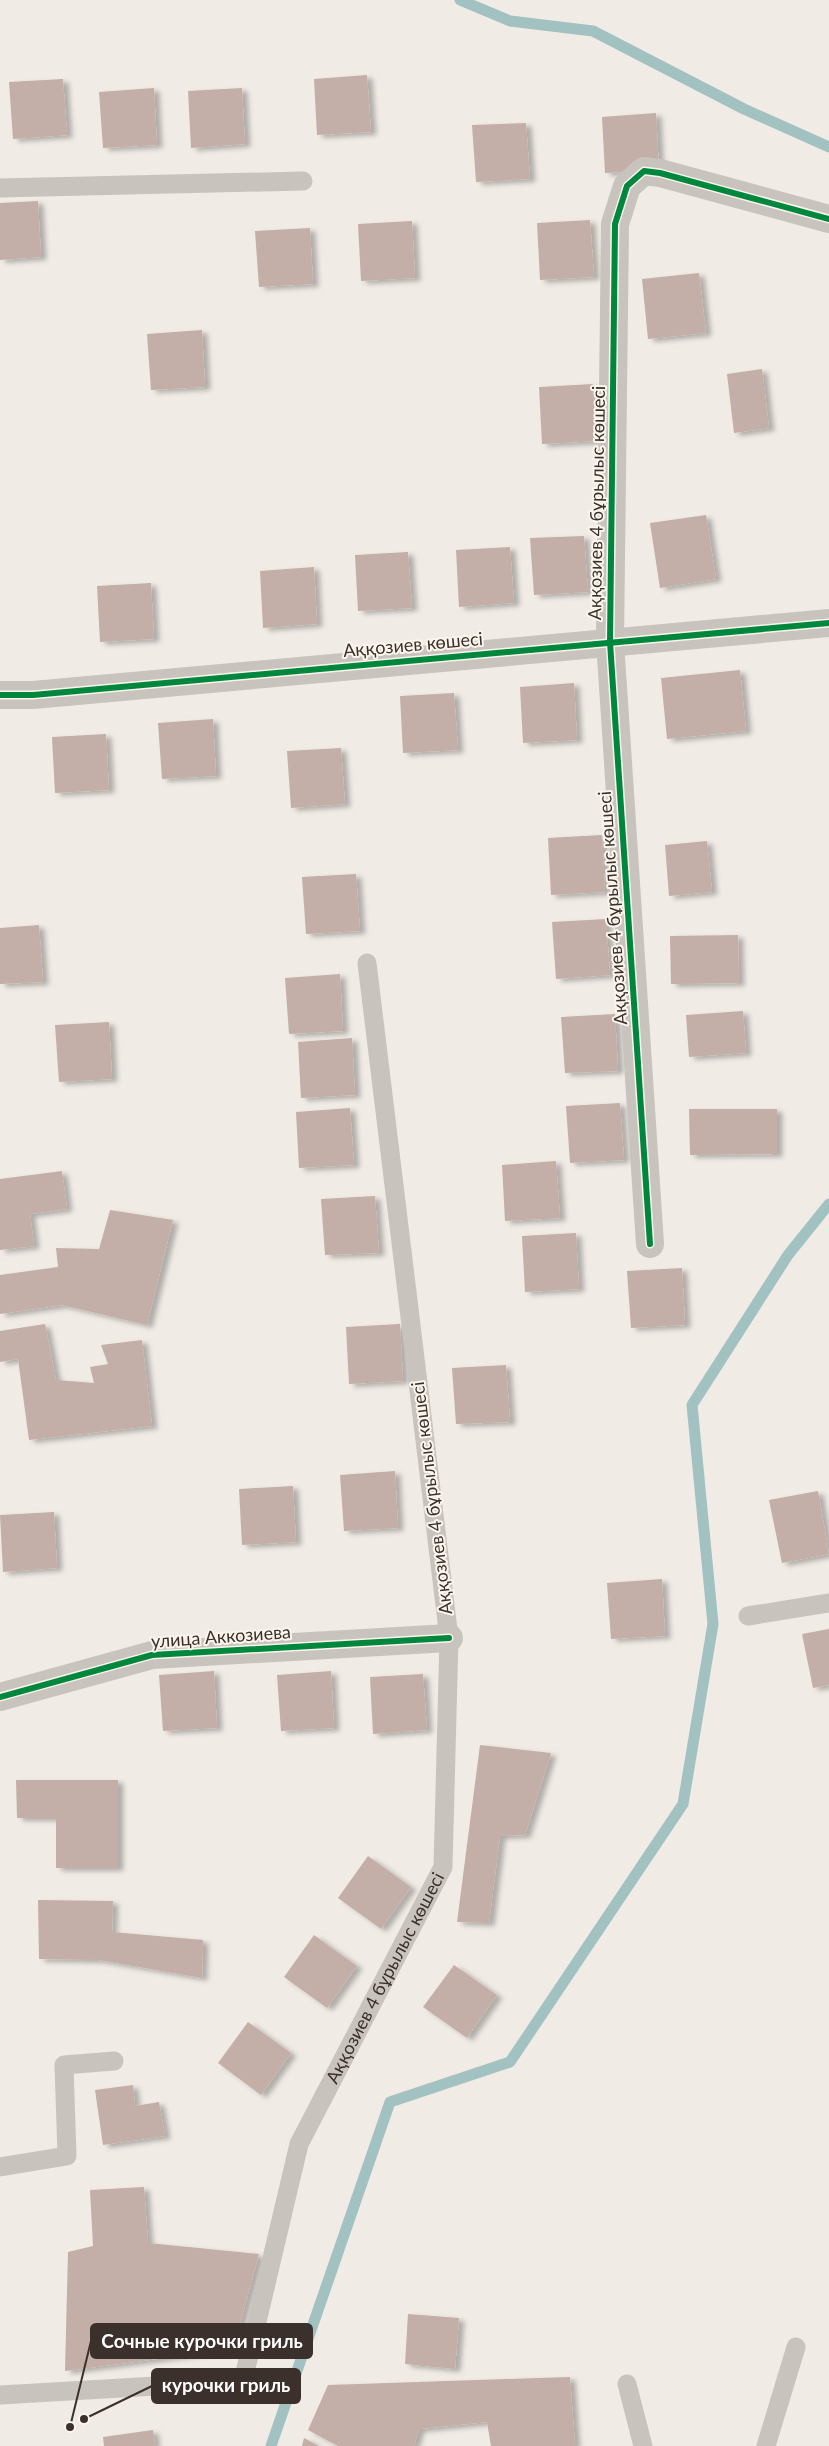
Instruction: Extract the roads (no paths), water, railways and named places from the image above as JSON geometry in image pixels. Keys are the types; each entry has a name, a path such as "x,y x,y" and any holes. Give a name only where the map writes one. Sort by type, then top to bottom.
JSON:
{"street":[{"name":"Аққозиев 4 бұрылыс көшесі","path":"650,1244 610,642 615,224 627,186 644,171 660,173 829,219"},
{"name":"Аққозиев көшесі","path":"0,695 33,695 829,623"},
{"name":"улица Аккозиева","path":"0,1697 152,1655 448,1638"}],"lane":[{"path":"0,188 303,181"},
{"name":"Аққозиев 4 бұрылыс көшесі","path":"0,2395 243,2380 299,2144 443,1867 448,1638 366,963"},
{"path":"748,1616 829,1602"},
{"path":"0,2167 67,2156 64,2065 114,2061"},
{"path":"766,2446 796,2347"},
{"path":"627,2384 643,2446"}],"waterway":[{"path":"460,0 510,21 593,31 744,109 829,147"},
{"path":"271,2446 390,2102 510,2062 683,1804 713,1624 692,1405 788,1255 829,1204"}],"place":[{"name":"курочки гриль","path":"84,2419"},
{"name":"Сочные курочки гриль","path":"70,2427"}]}
